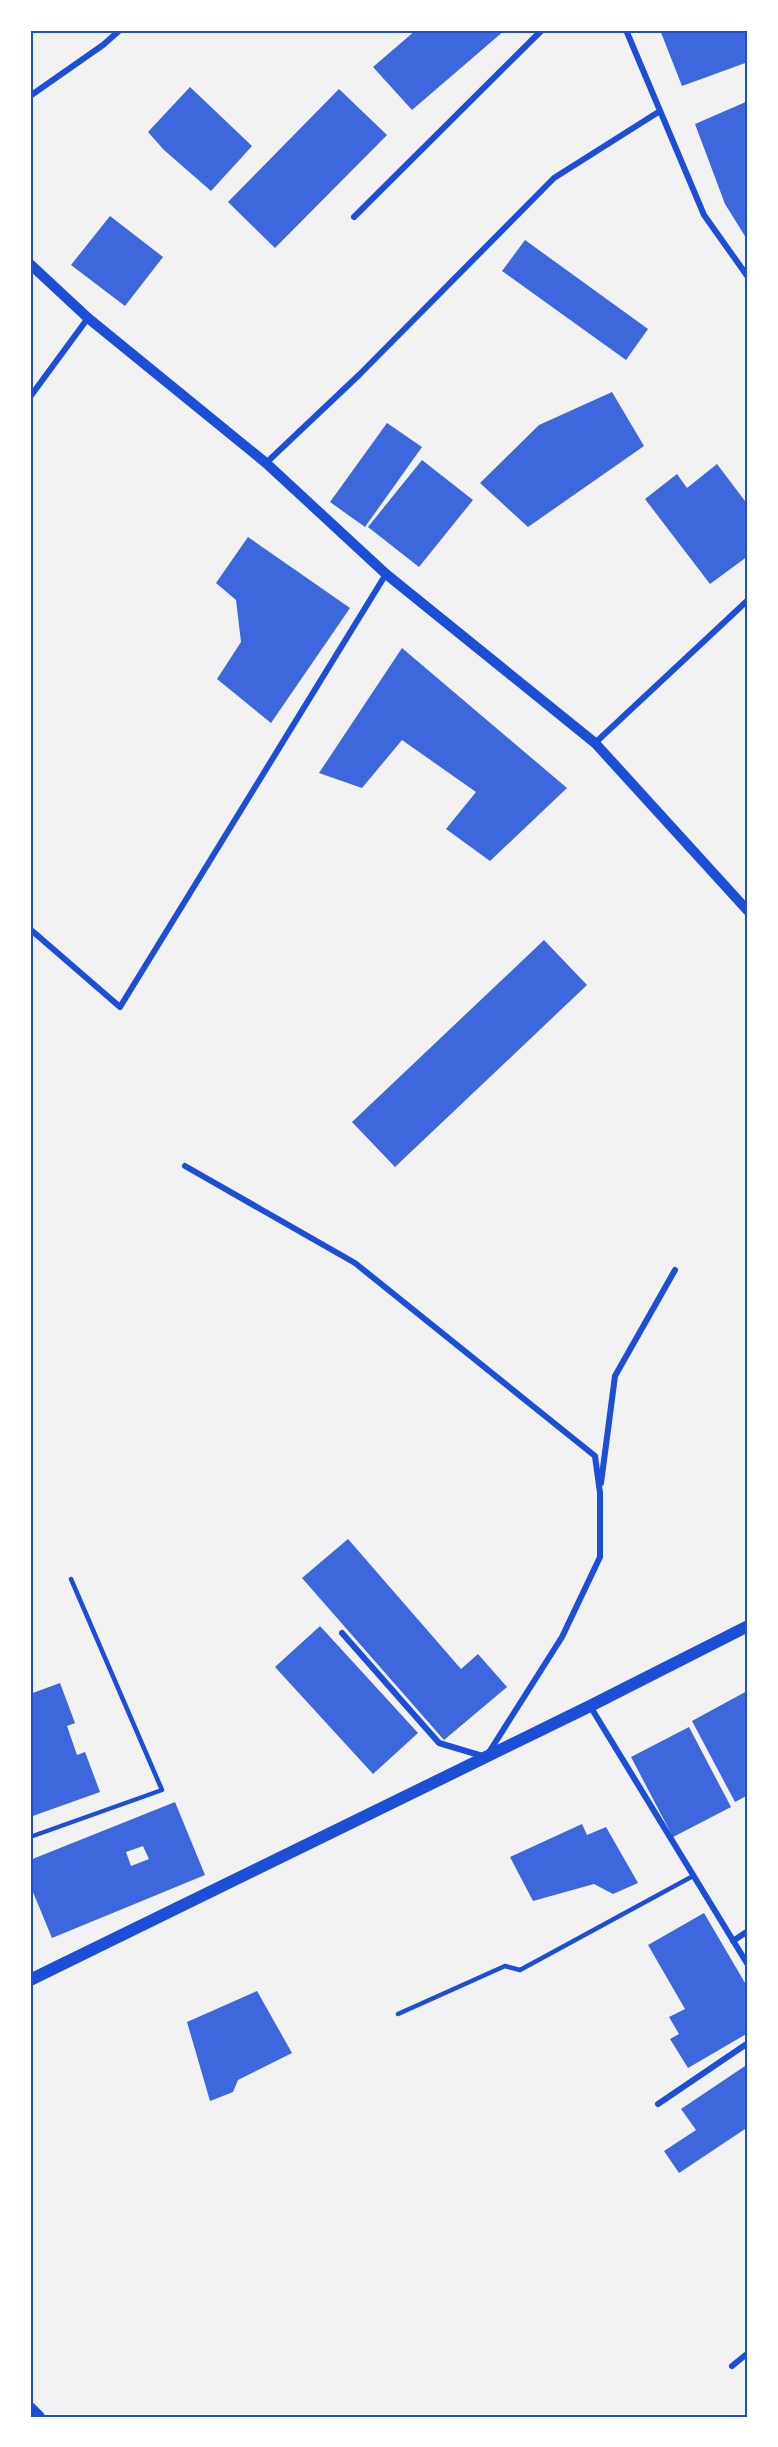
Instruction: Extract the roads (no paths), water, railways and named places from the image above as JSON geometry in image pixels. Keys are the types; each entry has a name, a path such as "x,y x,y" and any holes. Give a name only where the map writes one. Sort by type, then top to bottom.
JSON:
{"main road":[{"path":"30,1980 590,1706 748,1626"},
{"path":"30,2408 39,2417"}],"street":[{"path":"30,96 103,45 120,30"},
{"path":"354,217 542,30"},
{"path":"627,30 704,215 748,277"},
{"path":"266,463 359,375 554,178 660,111"},
{"path":"30,264 88,318 266,463 386,574 595,743 748,911"},
{"path":"30,397 88,318"},
{"path":"30,929 120,1007 386,574"},
{"path":"595,743 748,600"},
{"path":"185,1166 356,1263 596,1456 600,1493 600,1557 562,1637 486,1757 439,1743 342,1633"},
{"path":"600,1493 615,1376 675,1270"},
{"path":"590,1706 748,1965"},
{"path":"733,1941 748,1932"},
{"path":"658,2104 748,2043"},
{"path":"732,2366 748,2353"}],"lane":[{"path":"30,1837 162,1790 71,1579"},
{"path":"398,2014 505,1966 520,1971 693,1876"}]}
